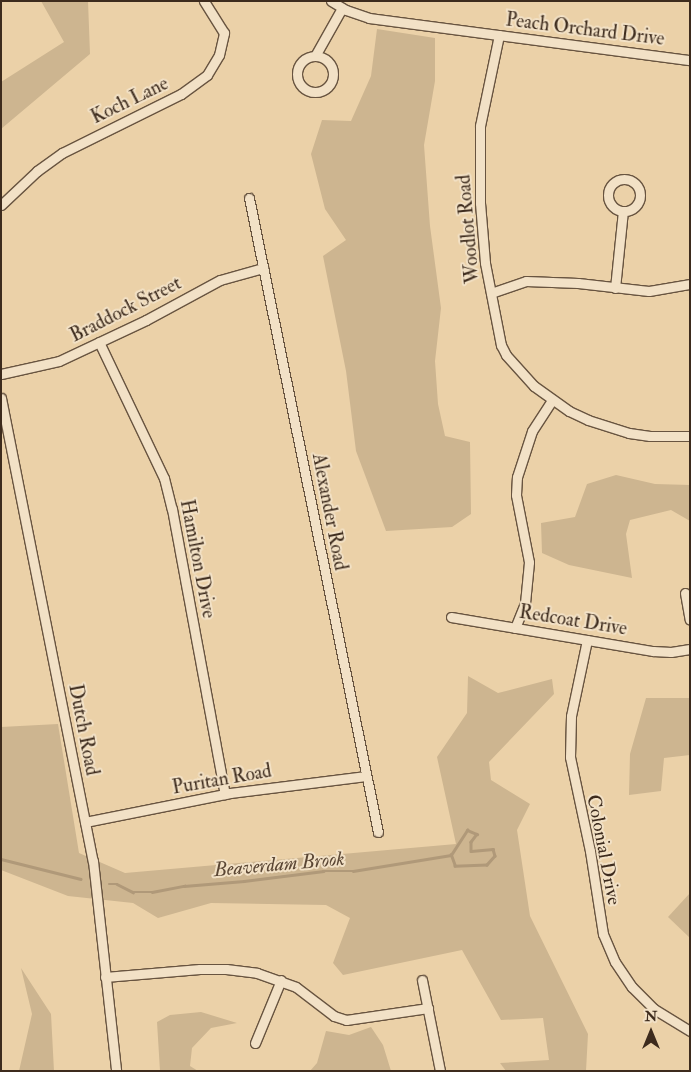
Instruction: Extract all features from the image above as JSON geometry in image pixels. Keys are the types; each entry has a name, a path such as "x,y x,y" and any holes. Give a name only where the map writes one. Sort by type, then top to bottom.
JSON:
{"street":[{"name":"Koch Lane","path":"1,205 37,171 62,153 181,94 207,75 219,54 224,33 204,1"},
{"name":"Peach Orchard Drive","path":"331,1 342,8 369,18 690,60"},
{"path":"315,56 329,62 334,74 330,85 326,89 315,92 304,89 298,80 298,68 305,59 315,56 342,8"},
{"name":"Woodlot Road","path":"499,35 480,126 479,145 480,202 485,263 501,346 506,355 534,386 552,400 582,417 608,428 650,436 690,436"},
{"name":"Alexander Road","path":"249,198 378,832"},
{"path":"615,288 623,211"},
{"name":"Braddock Street","path":"1,374 59,361 220,280 263,268"},
{"path":"491,293 526,281 649,291 690,284"},
{"name":"Hamilton Drive","path":"99,342 164,478 172,509 225,794"},
{"name":"Dutch Road","path":"1,398 93,862 116,1071"},
{"path":"516,628 525,603 529,562 516,495 517,476 532,431 552,400"},
{"path":"685,593 690,620"},
{"name":"Redcoat Drive","path":"451,617 653,650 671,652 690,649"},
{"name":"Colonial Drive","path":"586,640 571,716 570,757 590,851 603,934 615,962 632,987 654,1009 690,1031"},
{"name":"Puritan Road","path":"85,822 225,794 366,776"},
{"path":"105,977 200,969 226,969 257,973 281,980 296,987 334,1016 346,1020 428,1008"},
{"path":"255,1042 281,980"},
{"path":"422,980 440,1071"}],"shaded area":[{"path":"41,1 88,1 90,54 1,129 1,82 64,42"},
{"path":"377,29 435,38 435,81 424,145 430,226 441,308 435,361 438,404 445,436 470,442 471,514 452,527 386,531 356,451 346,371 323,256 346,240 325,209 311,154 322,120 351,121 371,76"},
{"path":"616,475 655,484 690,485 690,521 671,510 630,520 626,534 632,578 569,565 542,553 541,523 575,517 587,484"},
{"path":"468,676 498,693 552,679 554,694 489,762 491,780 530,804 517,830 530,916 588,1034 586,1071 506,1071 500,1063 549,1060 543,1018 501,1020 462,950 343,975 333,963 350,918 326,905 211,903 158,918 133,903 68,896 1,870 1,727 58,724 79,853 125,873 456,844 437,757 467,713"},
{"path":"646,698 690,698 690,755 664,758 661,791 629,795 630,754"},
{"path":"690,893 690,938 668,917"},
{"path":"21,968 51,1014 54,1071 19,1071 32,1014"},
{"path":"201,1012 237,1023 211,1028 192,1048 190,1066 198,1071 160,1071 157,1022 170,1015"},
{"path":"371,1027 383,1045 391,1071 310,1071 317,1063 326,1031 349,1035"}],"waterway":[{"path":"467,830 477,834 471,842 471,851 493,849 495,856 487,865 455,866 451,855 467,830"},
{"name":"Beaverdam Brook","path":"109,884 117,884 133,892 152,892 184,886 323,871 353,871 451,855"},
{"name":"Beaverdam Brook","path":"1,859 81,879"}]}
